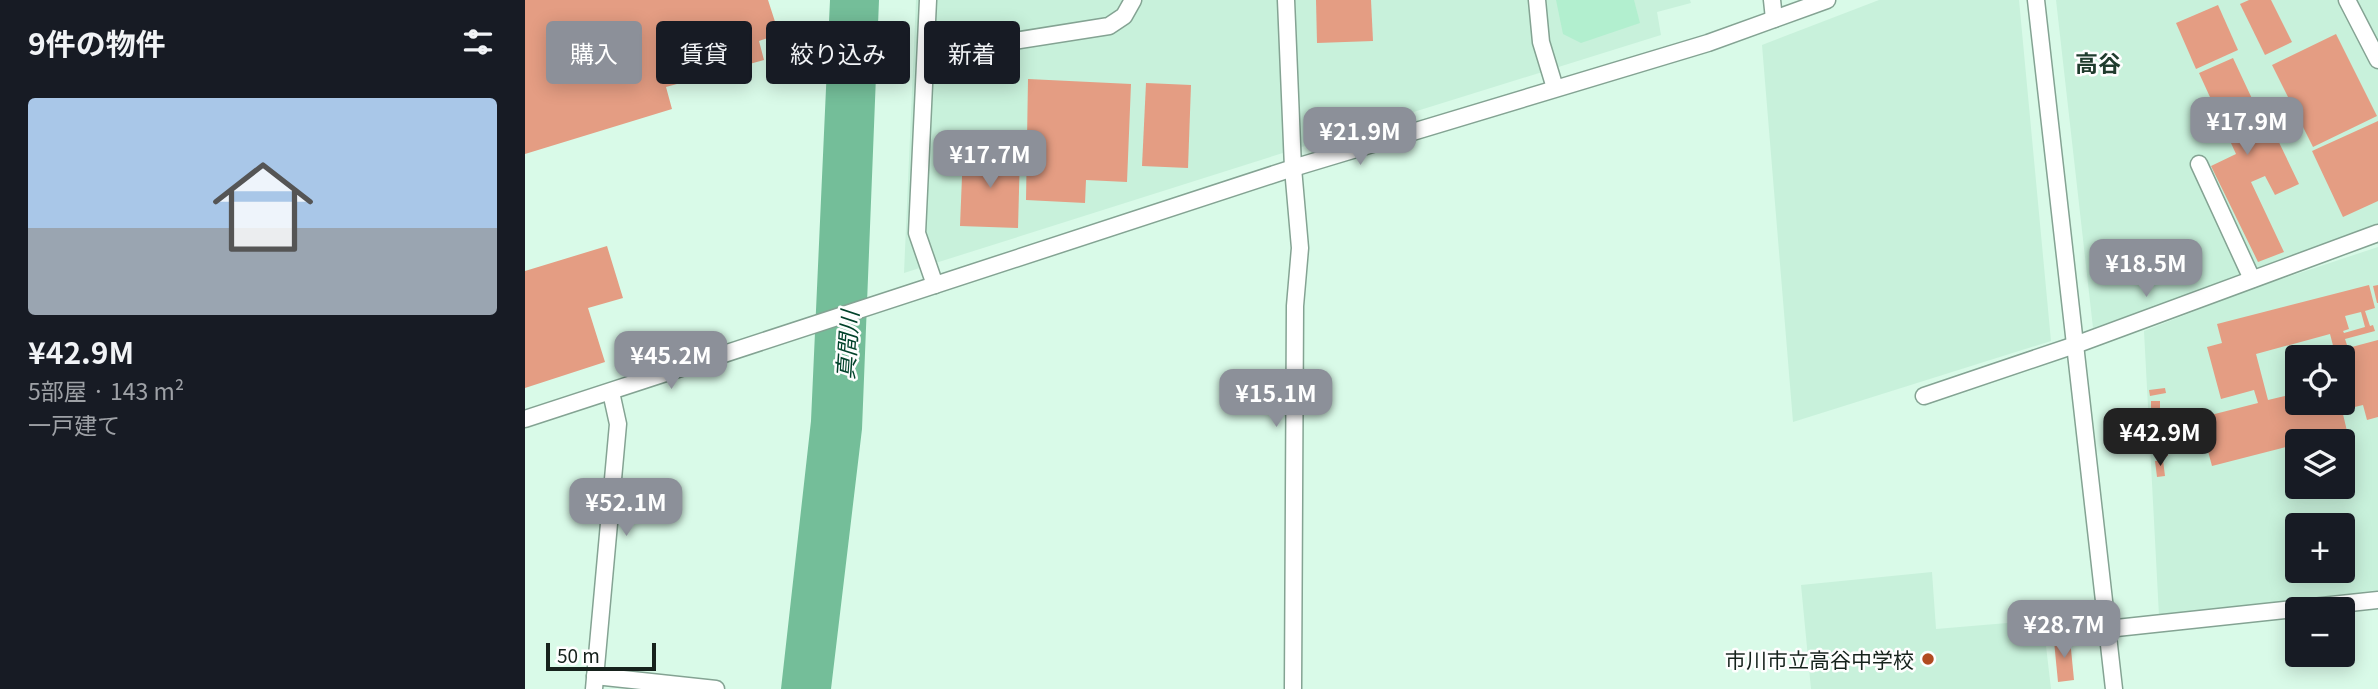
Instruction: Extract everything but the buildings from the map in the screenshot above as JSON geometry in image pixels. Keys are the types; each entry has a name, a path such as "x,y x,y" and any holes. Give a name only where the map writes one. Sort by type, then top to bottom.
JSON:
{"street":[{"path":"927,21 928,0"},
{"path":"1020,40 1109,26 1124,16 1133,0"},
{"path":"1286,0 1293,168 1300,248 1295,306 1293,689"},
{"path":"1537,0 1541,42 1556,88"},
{"path":"1772,0 1774,19"},
{"path":"525,419 1293,168 1708,43 1827,0"},
{"path":"2036,0 2115,689"},
{"path":"2347,0 2378,60"},
{"path":"925,84 917,233 935,285"},
{"path":"2199,164 2252,279"},
{"path":"1924,396 2075,345 2378,233"},
{"path":"611,391 617,412 618,431 594,683 716,689"},
{"path":"2107,629 2378,600"}],"shaded area":[{"path":"916,0 1690,0 1691,3 1657,12 1661,35 904,273"},
{"path":"1556,0 1634,0 1640,23 1581,43 1563,34"},
{"path":"1879,0 2019,0 2051,341 1793,422 1762,45"},
{"path":"2056,0 2378,0 2378,228 2093,328"},
{"path":"2378,247 2378,590 2319,597 2285,597 2285,601 2159,616 2144,331 2251,289"},
{"name":"市川市立高谷中学校","path":"1932,572 1936,629 2043,620 2051,689 1811,689 1801,585"}],"water":[{"path":"830,0 879,0 878,21 829,21"},
{"name":"真間川","path":"826,84 876,84 862,429 831,689 781,689 811,421"}],"place":[{"name":"市川市立高谷中学校","path":"1928,659"}],"district":[{"name":"高谷","path":"2098,62"}]}
